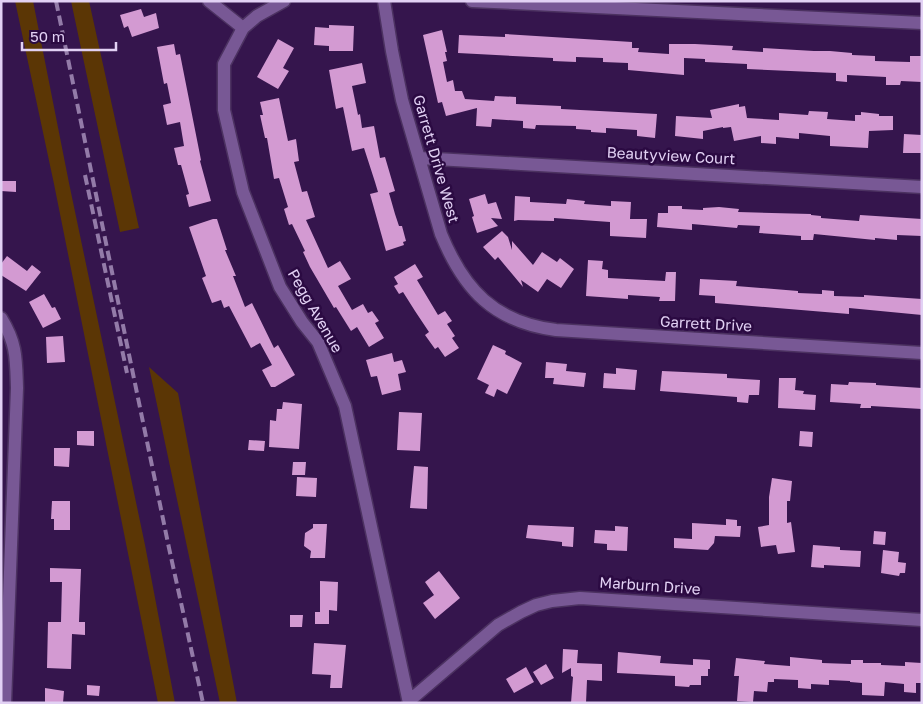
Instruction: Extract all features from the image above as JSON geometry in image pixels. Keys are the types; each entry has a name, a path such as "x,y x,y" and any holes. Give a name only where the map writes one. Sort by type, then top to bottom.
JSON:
{"street":[{"path":"209,1 243,28 257,16 284,1"},
{"name":"Garrett Drive West","path":"384,1 402,100 440,234 461,275 470,286 494,307"},
{"path":"472,1 662,6 922,23"},
{"name":"Pegg Avenue","path":"243,28 224,64 224,110 243,192 280,287 302,322 318,342 345,406 409,702"},
{"name":"Beautyview Court","path":"419,158 922,186"},
{"name":"Garrett Drive","path":"494,307 507,316 523,323 556,330 922,353"},
{"path":"1,318 10,333 16,352 17,388 4,703"},
{"name":"Marburn Drive","path":"409,702 498,625 536,605 552,601 580,598 922,620"}],"shaded area":[{"path":"15,1 33,1 145,545 175,703 158,703 54,184"},
{"path":"71,1 89,1 139,228 120,232"},
{"path":"149,367 178,393 237,703 220,703"}],"building":[{"path":"141,9 144,17 156,13 159,28 132,37 128,26 124,28 120,15"},
{"path":"329,25 354,26 353,51 329,51 329,46 314,45 315,27 329,28"},
{"path":"442,30 447,52 445,52 447,61 443,62 447,82 453,80 455,91 462,91 465,99 494,101 495,96 516,97 516,104 561,106 561,109 657,114 655,138 637,136 637,130 606,128 606,133 576,129 576,126 536,125 535,129 523,128 523,121 492,119 491,127 476,126 477,108 446,116 442,102 438,103 423,35"},
{"path":"505,34 632,42 632,48 639,48 638,52 669,54 669,44 695,44 733,46 732,50 763,52 763,48 852,53 852,55 875,56 875,61 910,62 910,56 922,56 922,82 901,81 900,85 886,85 886,77 847,75 847,82 836,81 836,73 747,69 747,64 705,62 705,59 684,58 684,75 628,70 628,63 603,62 603,58 576,57 576,62 553,61 553,58 458,53 459,35 505,37"},
{"path":"278,39 294,48 283,68 289,71 278,89 257,77"},
{"path":"174,44 176,55 180,54 200,161 211,201 189,207 186,195 189,194 174,148 184,146 180,122 167,125 163,105 171,103 167,83 164,84 157,47"},
{"path":"362,63 366,83 352,86 358,115 360,114 362,128 374,126 380,158 385,157 395,191 389,193 399,226 402,226 406,241 403,242 404,245 386,251 370,194 378,192 375,182 364,148 352,151 343,107 336,109 329,70"},
{"path":"279,98 288,141 296,139 299,161 294,162 302,192 307,191 315,217 306,220 328,268 340,261 351,279 338,286 352,310 363,304 368,313 372,311 379,321 375,323 384,338 369,347 357,327 351,331 336,307 334,308 310,267 303,252 305,251 292,224 289,225 284,209 288,207 279,178 274,179 267,138 265,138 260,115 263,115 260,102"},
{"path":"739,104 739,107 745,106 747,118 779,120 779,113 808,115 809,111 828,112 827,119 855,121 855,115 861,115 861,112 879,114 879,116 893,116 893,130 869,131 868,148 830,146 830,136 799,133 799,139 776,137 776,144 761,143 761,136 734,141 731,127 703,131 703,139 675,136 676,116 712,118 710,110"},
{"path":"904,134 922,135 922,153 903,153"},
{"path":"1,181 16,181 16,192 1,191"},
{"path":"485,194 488,204 496,202 502,219 491,218 498,226 477,233 469,199"},
{"path":"515,196 530,197 530,202 566,204 567,199 585,201 584,204 611,206 611,201 631,202 630,219 647,219 646,238 610,236 610,222 554,218 554,221 514,221"},
{"path":"668,206 682,206 682,209 703,210 703,208 719,207 739,209 738,212 811,214 821,216 821,218 859,221 860,215 922,219 922,236 897,235 897,240 875,238 875,240 814,234 813,240 801,240 801,236 759,233 760,226 738,225 737,228 692,224 692,230 657,227 658,213 668,213"},
{"path":"217,219 227,250 225,250 236,276 233,276 245,307 252,303 274,348 278,345 295,375 275,387 271,387 262,370 272,365 260,343 251,348 229,306 224,308 221,300 212,303 202,278 206,276 189,227"},
{"path":"502,231 508,237 512,250 512,241 533,265 542,252 557,262 560,258 574,269 561,288 547,279 538,292 521,280 523,287 498,257 495,260 483,247"},
{"path":"7,256 27,271 32,265 41,272 26,291 1,275 1,264"},
{"path":"588,260 603,261 602,269 608,270 608,278 665,281 666,272 676,272 675,301 659,301 660,297 628,295 628,299 586,296"},
{"path":"415,264 423,277 417,280 438,315 445,311 452,321 447,324 455,336 452,338 459,348 445,357 438,347 435,349 425,335 429,332 403,292 399,294 394,286 398,284 394,277"},
{"path":"700,279 737,281 736,286 798,291 798,293 822,294 822,290 834,291 834,296 864,297 864,295 922,299 922,315 849,308 849,314 715,303 715,296 699,295"},
{"path":"44,294 52,308 55,307 61,319 43,328 29,302"},
{"path":"63,336 65,362 47,363 46,337"},
{"path":"493,345 506,351 505,354 522,363 507,394 497,389 494,397 485,393 489,385 477,379"},
{"path":"392,353 394,362 402,360 406,372 398,374 401,390 382,395 377,376 371,377 366,360"},
{"path":"546,362 567,364 566,371 586,373 584,387 553,384 554,378 545,378"},
{"path":"616,368 637,370 635,390 603,388 604,373 616,374"},
{"path":"662,371 727,374 727,378 760,380 759,395 749,395 748,403 737,402 737,397 660,391"},
{"path":"779,378 796,378 795,390 804,391 803,394 816,395 815,410 778,408"},
{"path":"849,382 922,388 922,409 871,406 871,408 860,408 861,404 830,402 831,384 848,385"},
{"path":"283,402 302,404 299,449 269,447 270,420 276,421 277,409 282,409"},
{"path":"399,412 422,413 420,451 397,450"},
{"path":"77,431 94,431 94,446 77,445"},
{"path":"800,431 813,432 812,447 799,446"},
{"path":"249,440 265,441 264,451 248,450"},
{"path":"54,448 70,448 69,467 54,466"},
{"path":"293,462 306,462 305,475 292,475"},
{"path":"414,466 428,467 427,509 410,508"},
{"path":"297,477 317,478 316,497 296,496"},
{"path":"772,478 792,481 790,501 787,501 787,523 791,522 795,552 778,554 776,545 761,547 758,527 769,525 769,497"},
{"path":"52,501 70,501 70,530 54,530 54,519 51,519"},
{"path":"726,519 737,520 737,526 741,526 740,537 715,536 714,543 708,550 674,548 674,538 692,539 692,523 726,525"},
{"path":"313,524 327,524 325,558 310,558 311,551 304,546 305,533 313,528"},
{"path":"528,525 574,527 573,547 562,546 562,542 526,538"},
{"path":"615,526 628,527 627,551 607,550 607,544 594,543 595,530 615,531"},
{"path":"874,531 886,532 885,545 873,544"},
{"path":"813,545 840,547 840,550 861,551 860,567 824,565 824,568 811,567"},
{"path":"883,550 899,552 898,562 906,563 905,573 900,573 899,576 881,573"},
{"path":"50,568 81,569 79,622 85,622 85,635 72,634 71,669 47,668 48,622 61,622 62,582 50,582"},
{"path":"439,571 460,598 435,619 423,603 434,595 425,582"},
{"path":"320,581 338,582 337,611 329,610 329,624 315,624 315,612 320,612"},
{"path":"290,615 303,615 302,627 290,627"},
{"path":"314,643 346,645 342,688 330,688 331,675 312,674"},
{"path":"563,649 578,650 577,663 602,664 602,681 587,680 586,703 571,703 573,677 571,676 571,668 562,673"},
{"path":"618,652 661,656 660,663 693,665 693,659 710,660 710,669 708,669 708,676 701,676 701,685 690,685 689,687 675,686 675,676 617,673"},
{"path":"790,657 822,660 822,663 851,664 851,660 863,660 863,663 905,666 905,662 922,663 922,683 916,683 916,693 904,692 904,684 885,682 884,696 862,695 862,683 850,681 829,680 829,685 811,684 811,689 798,688 798,680 774,679 774,682 768,682 767,692 754,691 753,702 737,701 739,676 734,676 736,658 765,661 764,664 790,666"},
{"path":"546,664 554,678 541,685 533,672"},
{"path":"526,667 534,682 514,693 506,679"},
{"path":"87,685 100,686 99,696 87,695"},
{"path":"45,688 64,691 63,703 45,703"}],"railway":[{"path":"56,1 169,548 203,703"},
{"path":"85,175 127,373"}]}
